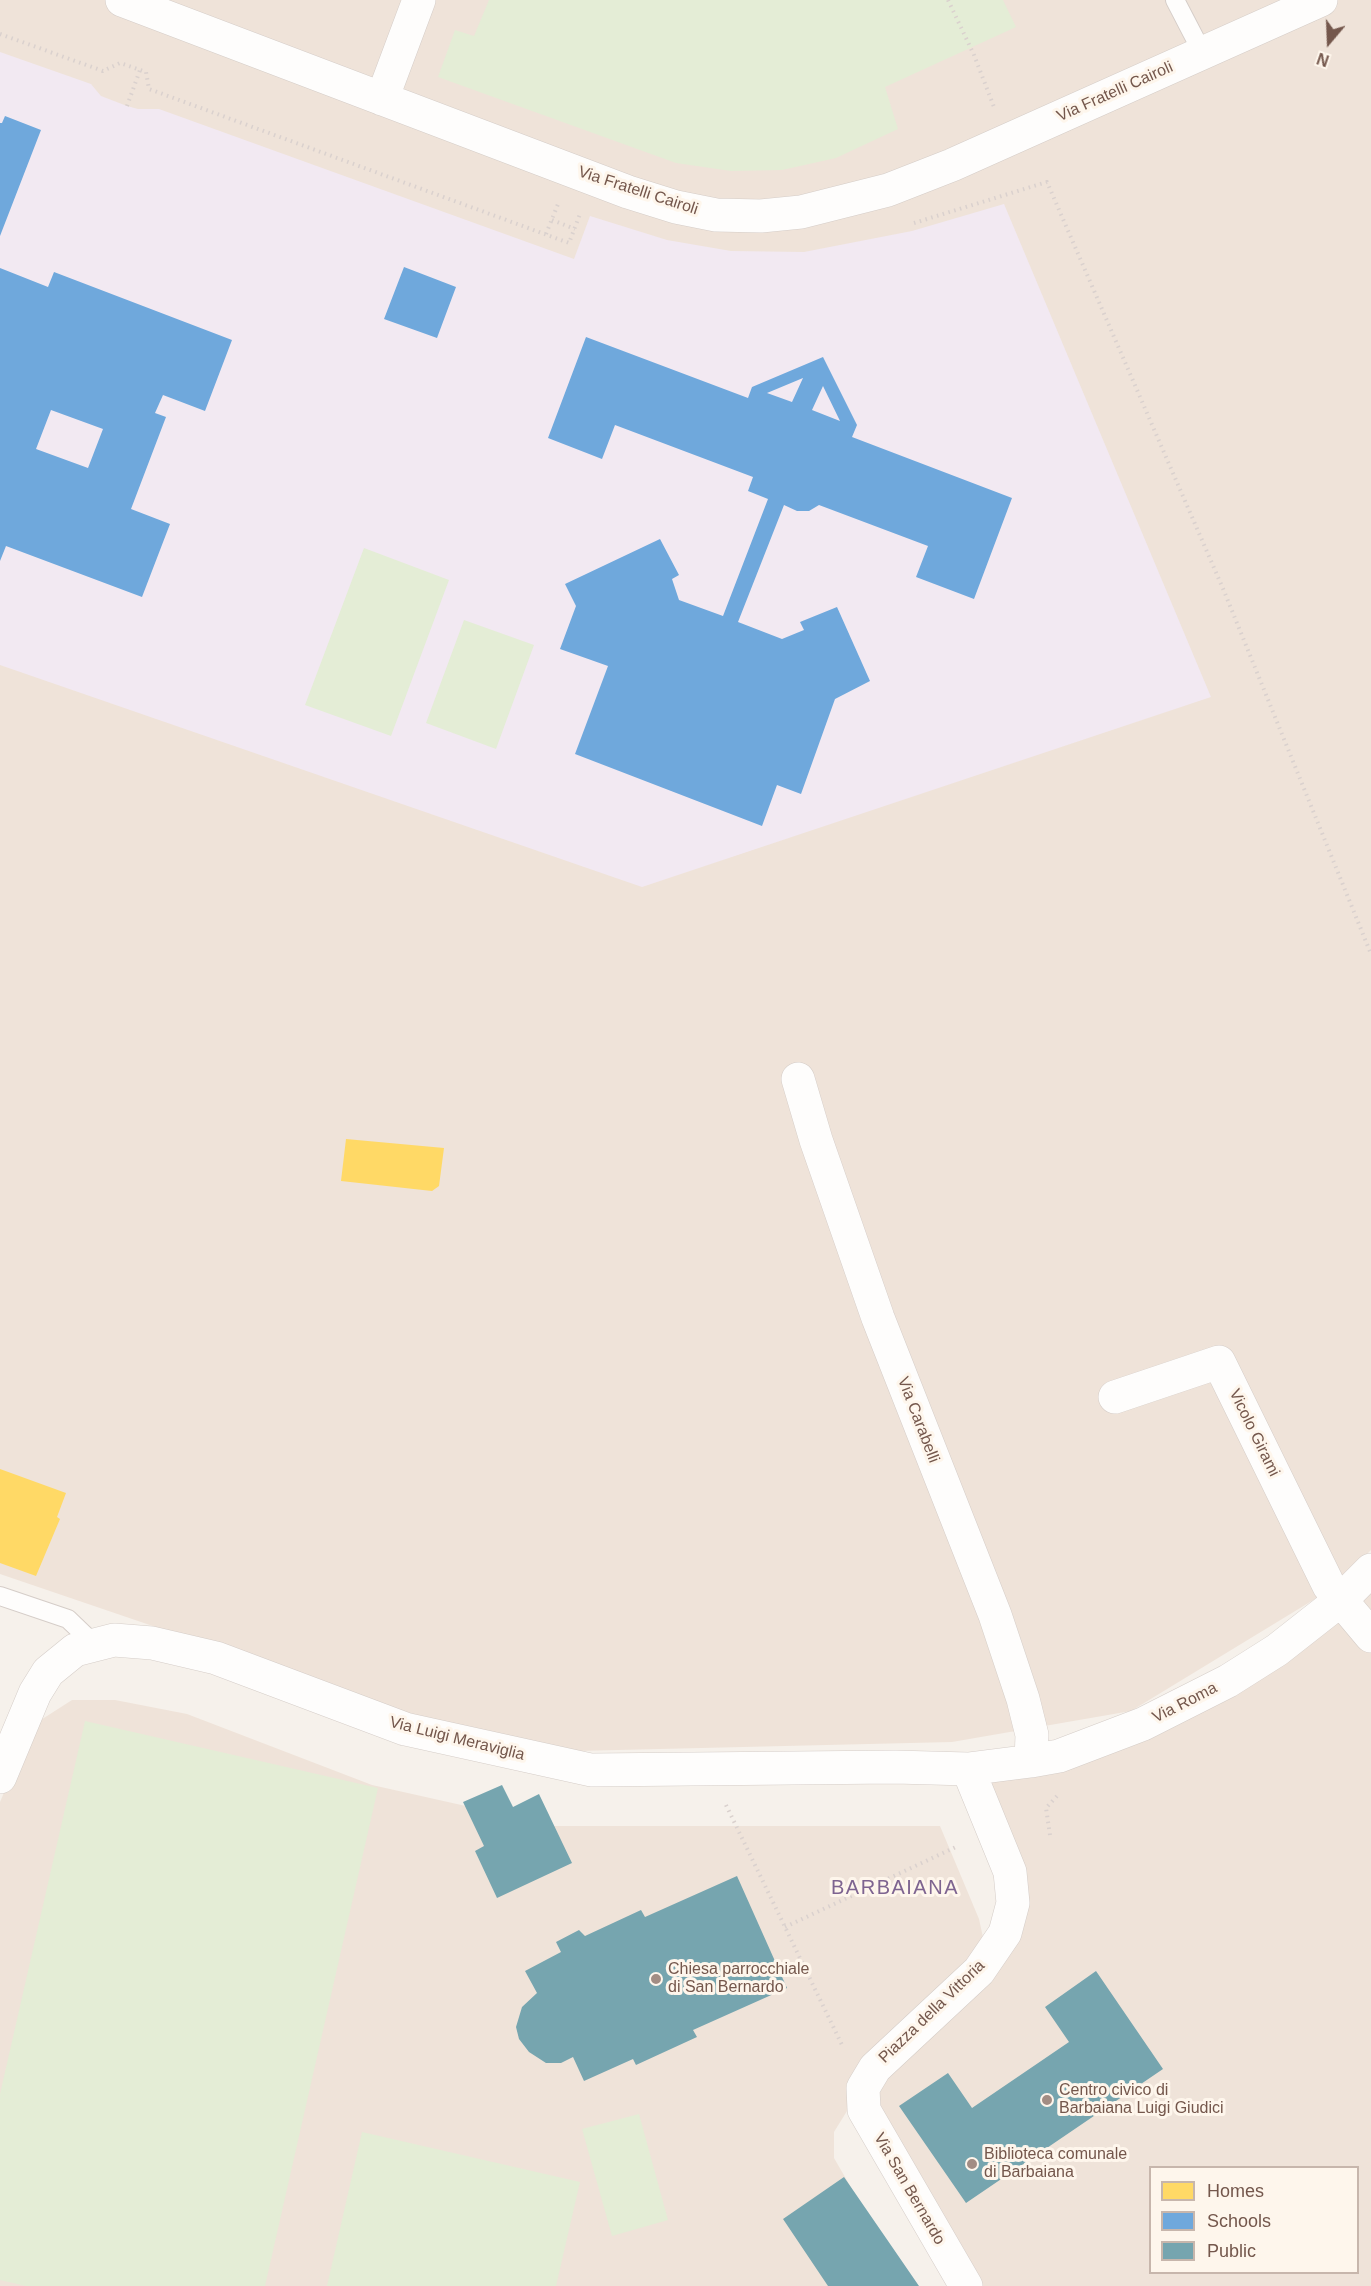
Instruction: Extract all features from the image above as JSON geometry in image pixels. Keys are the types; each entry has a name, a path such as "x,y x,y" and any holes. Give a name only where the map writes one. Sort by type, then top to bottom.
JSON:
{"street":[{"name":"Via Fratelli Cairoli","path":"122,0 628,192 716,215 761,216 801,212 888,190 963,161 1321,0"},
{"path":"382,99 419,0"},
{"name":"Via Carabelli","path":"798,1079 816,1140 878,1318 995,1615 1023,1699 1032,1736 1031,1761"},
{"name":"Vicolo Girami","path":"1115,1397 1219,1362 1329,1586 1342,1599"},
{"name":"Via Roma","path":"968,1769 1059,1755 1143,1724 1228,1681 1277,1650 1342,1599 1371,1570"},
{"path":"1342,1599 1371,1636"},
{"name":"Via Luigi Meraviglia","path":"0,1778 35,1693 48,1672 70,1654 94,1644 114,1640 184,1650 216,1658 405,1729 591,1770 895,1767 968,1769"},
{"name":"Piazza della Vittoria","path":"863,2088 875,2068 979,1971 1005,1933 1013,1903 1010,1872 968,1769"},
{"name":"Via San Bernardo","path":"863,2088 864,2110 966,2286"}],"lane":[{"path":"1175,0 1202,52"},
{"path":"0,1596 68,1619 94,1644"}],"path":[{"path":"948,0 974,55 996,113"},
{"path":"127,106 140,70"},
{"path":"1024,189 1047,182 1224,591 1371,954"},
{"path":"552,220 575,229"},
{"path":"721,1795 843,2047"},
{"path":"785,1927 964,1844"}],"shaded area":[{"path":"0,0 1371,0 1371,1550 1333,1588 1131,1711 952,1742 576,1751 423,1718 0,1574"},
{"path":"0,52 91,84 101,96 127,106 138,109 159,109 574,259 590,216 667,240 731,251 804,252 912,231 1004,204 1211,697 642,887 0,665"},
{"path":"1371,1589 1371,2286 980,2286 875,2107 876,2084 847,2111 834,2132 834,2158 908,2286 0,2286 0,1802 33,1725 72,1700 115,1700 187,1714 372,1785 555,1826 940,1826 979,1919 984,1942 1009,1947 985,1779 1033,1774"}],"green space":[{"path":"489,0 1003,0 1016,27 885,87 898,129 836,158 782,170 731,171 676,163 438,77 455,30 474,36"},
{"path":"364,548 449,580 391,736 305,705"},
{"path":"464,620 534,645 496,749 426,723"},
{"path":"85,1721 378,1788 265,2286 26,2286 0,2280 0,2094"},
{"path":"639,2114 668,2220 612,2236 582,2129"},
{"path":"362,2132 580,2182 556,2286 327,2286"}],"building: Homes":[{"path":"346,1139 444,1148 439,1186 432,1191 341,1181"},
{"path":"0,1469 66,1493 57,1517 60,1519 36,1576 0,1563"}],"building: Schools":[{"path":"5,116 41,130 0,236 0,123"},
{"path":"404,267 456,287 437,338 384,319"},
{"path":"0,268 48,287 54,272 232,340 205,411 163,395 155,413 166,417 131,509 170,524 142,597 6,546 0,561","holes":["51,410 103,429 88,468 36,449"]},
{"path":"586,337 748,398 752,387 823,357 857,425 852,437 1012,498 974,599 916,577 928,546 819,505 809,511 797,511 784,505 738,622 782,639 804,630 800,622 837,607 870,681 835,699 801,794 777,785 762,826 575,754 608,666 560,649 576,606 565,584 660,539 679,575 672,579 679,600 723,616 768,499 748,491 753,477 615,425 602,459 548,438","holes":["803,378 792,402 767,393","823,386 840,421 812,410"]}],"building: Public":[{"path":"502,1785 513,1807 539,1794 572,1863 497,1898 475,1851 484,1846 463,1802"},
{"name":"Chiesa parrocchiale di San Bernardo","path":"737,1876 787,1988 693,2030 697,2037 636,2065 633,2059 584,2081 573,2057 561,2063 546,2063 529,2052 519,2039 516,2027 522,2007 537,1993 525,1971 561,1952 556,1942 579,1930 585,1936 641,1910 645,1917"},
{"path":"1096,1971 1163,2069 966,2203 899,2106 948,2073 972,2108 1069,2042 1045,2007"},
{"path":"844,2177 919,2286 828,2286 783,2219"}],"place":[{"name":"Chiesa parrocchiale di San Bernardo","path":"656,1979"},
{"name":"Centro civico di Barbaiana Luigi Giudici","path":"1047,2100"},
{"name":"Biblioteca comunale di Barbaiana","path":"972,2164"}],"district":[{"name":"BARBAIANA","path":"895,1888"}]}
